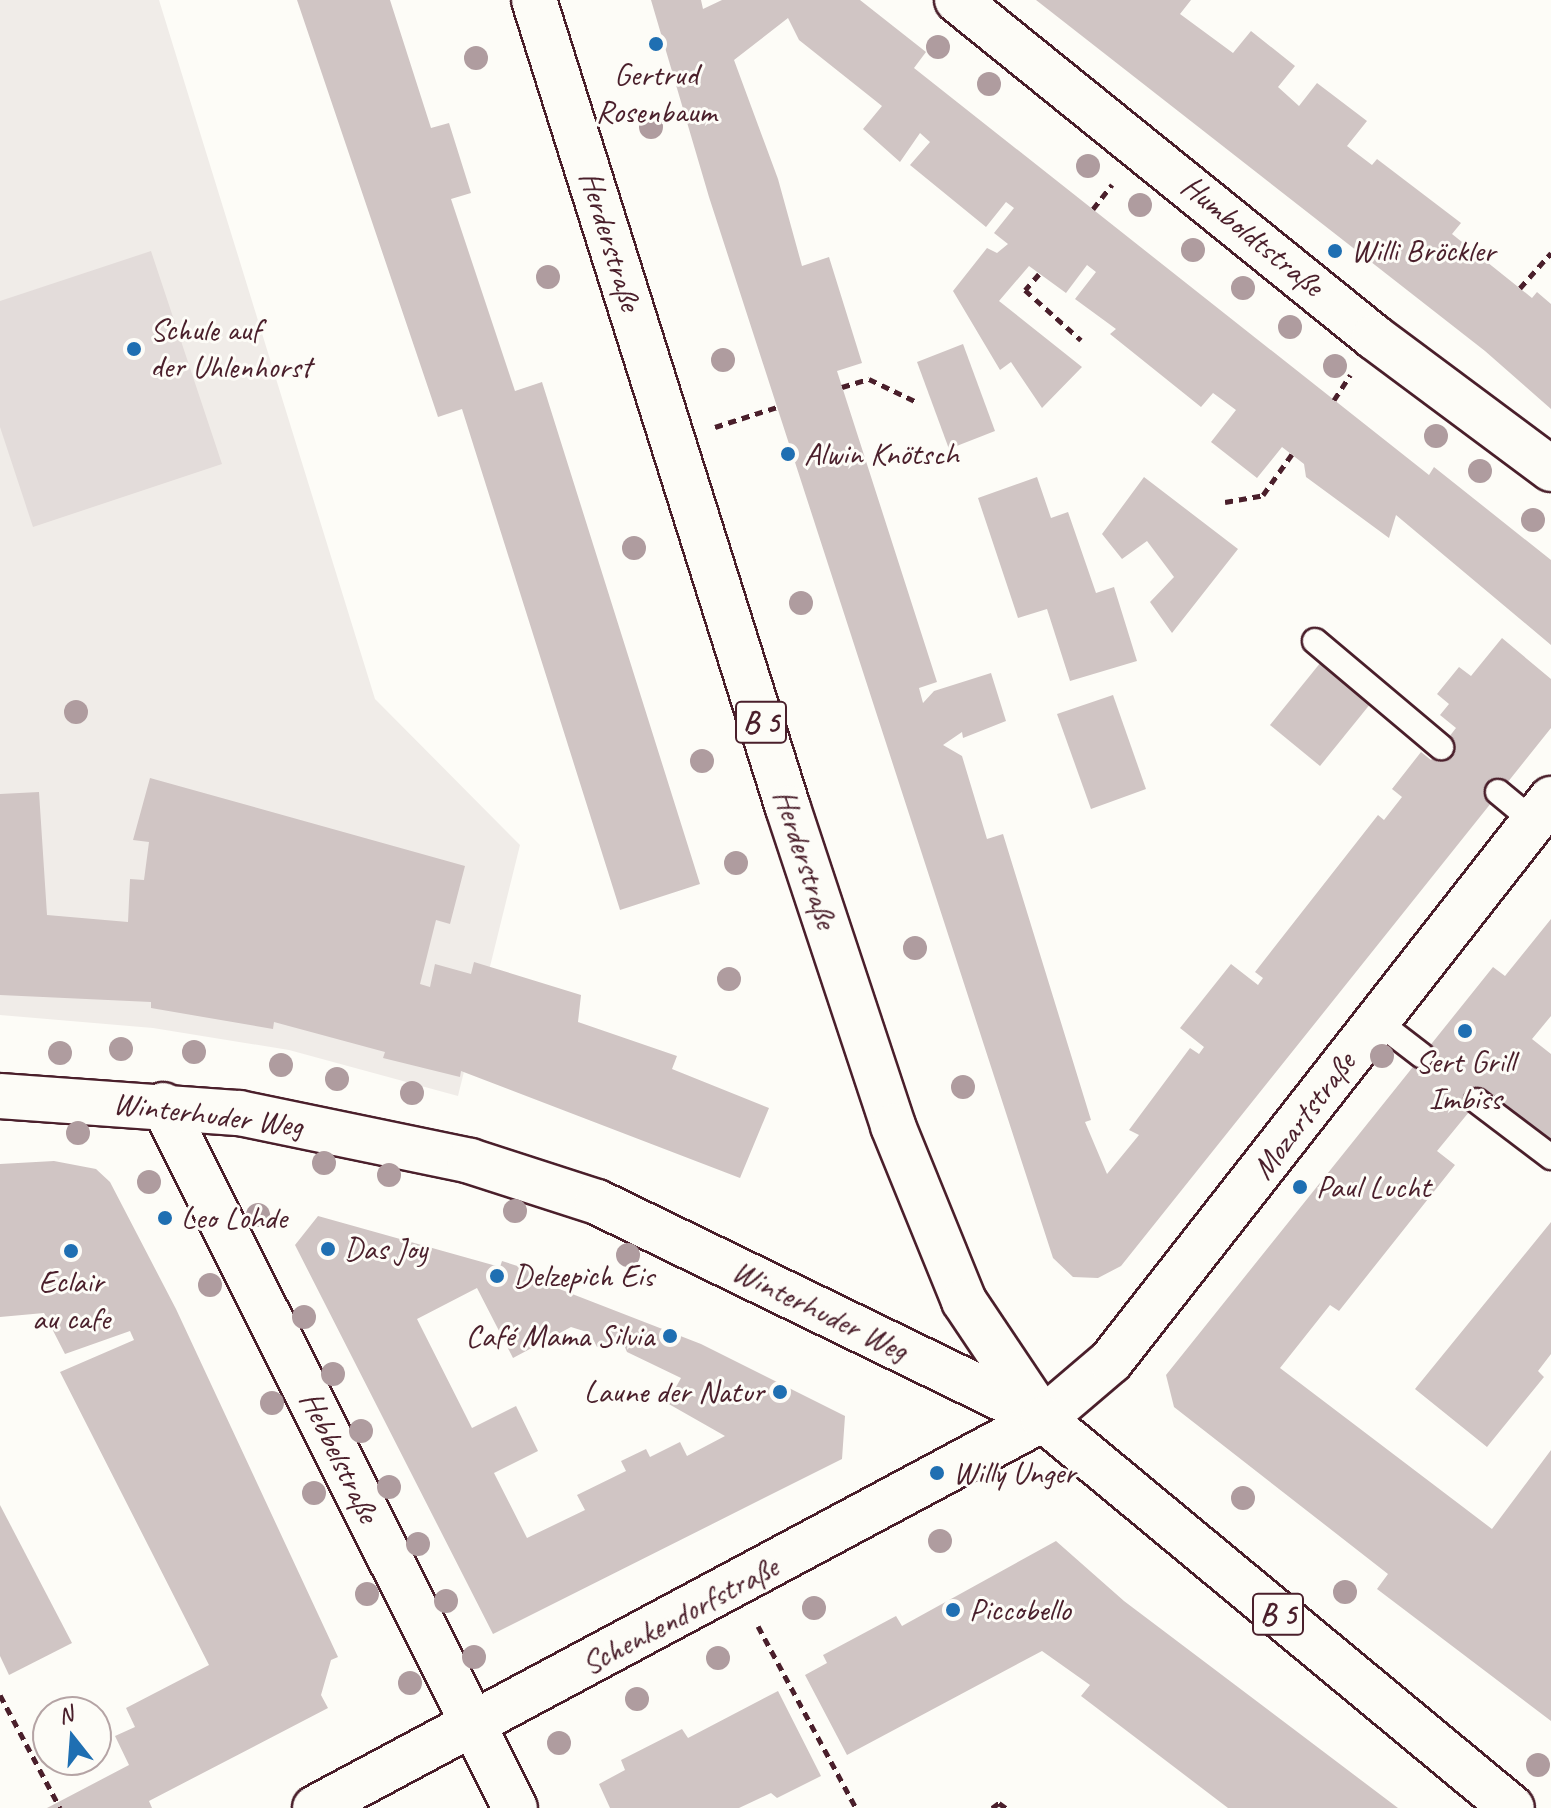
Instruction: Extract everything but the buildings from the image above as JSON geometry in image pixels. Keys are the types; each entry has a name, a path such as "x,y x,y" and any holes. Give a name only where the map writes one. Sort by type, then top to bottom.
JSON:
{"street":[{"name":"Herderstraße","path":"534,0 893,1126 964,1301 1043,1419"},
{"name":"Humboldtstraße","path":"957,0 1374,337 1551,469"},
{"name":"Mozartstraße","path":"1043,1419 1111,1361 1542,810"},
{"name":"Winterhuder Weg","path":"0,1096 163,1105 239,1113 470,1161 597,1202 1043,1419 1512,1808"},
{"name":"Hebbelstraße","path":"163,1105 515,1808"},
{"name":"Schenkendorfstraße","path":"315,1808 737,1586 1043,1419"}],"lane":[{"path":"1315,641 1441,747"},
{"path":"1498,792 1542,810"},
{"path":"1377,1021 1421,1055"},
{"path":"1477,1101 1551,1157"}],"path":[{"path":"1520,288 1551,253"},
{"path":"1039,274 1025,290 1081,340"},
{"path":"842,387 869,379 917,402"},
{"path":"672,440 777,407"},
{"path":"1225,502 1263,495 1292,454"},
{"path":"737,1586 856,1808"},
{"path":"0,1695 60,1808"},
{"path":"992,1808 999,1803 1006,1808"}],"shaded area":[{"name":"Schule auf der Uhlenhorst","path":"0,0 159,0 375,699 520,845 458,1096 289,1050 153,1028 0,1015"},
{"path":"151,251 222,464 33,527 0,427 0,301"}],"place":[{"name":"Gertrud Rosenbaum","path":"656,44"},
{"name":"Willi Bröckler","path":"1335,251"},
{"name":"Schule auf der Uhlenhorst","path":"134,349"},
{"name":"Alwin Knötsch","path":"788,454"},
{"name":"Sert Grill Imbiss","path":"1465,1031"},
{"name":"Paul Lucht","path":"1300,1187"},
{"name":"Leo Lohde","path":"165,1218"},
{"name":"Das Joy","path":"328,1249"},
{"name":"Eclair au cafe","path":"71,1251"},
{"name":"Delzepich Eis","path":"497,1276"},
{"name":"Café Mama Silvia","path":"670,1336"},
{"name":"Laune der Natur","path":"780,1392"},
{"name":"Willy Unger","path":"937,1473"},
{"name":"Piccobello","path":"953,1610"}]}
